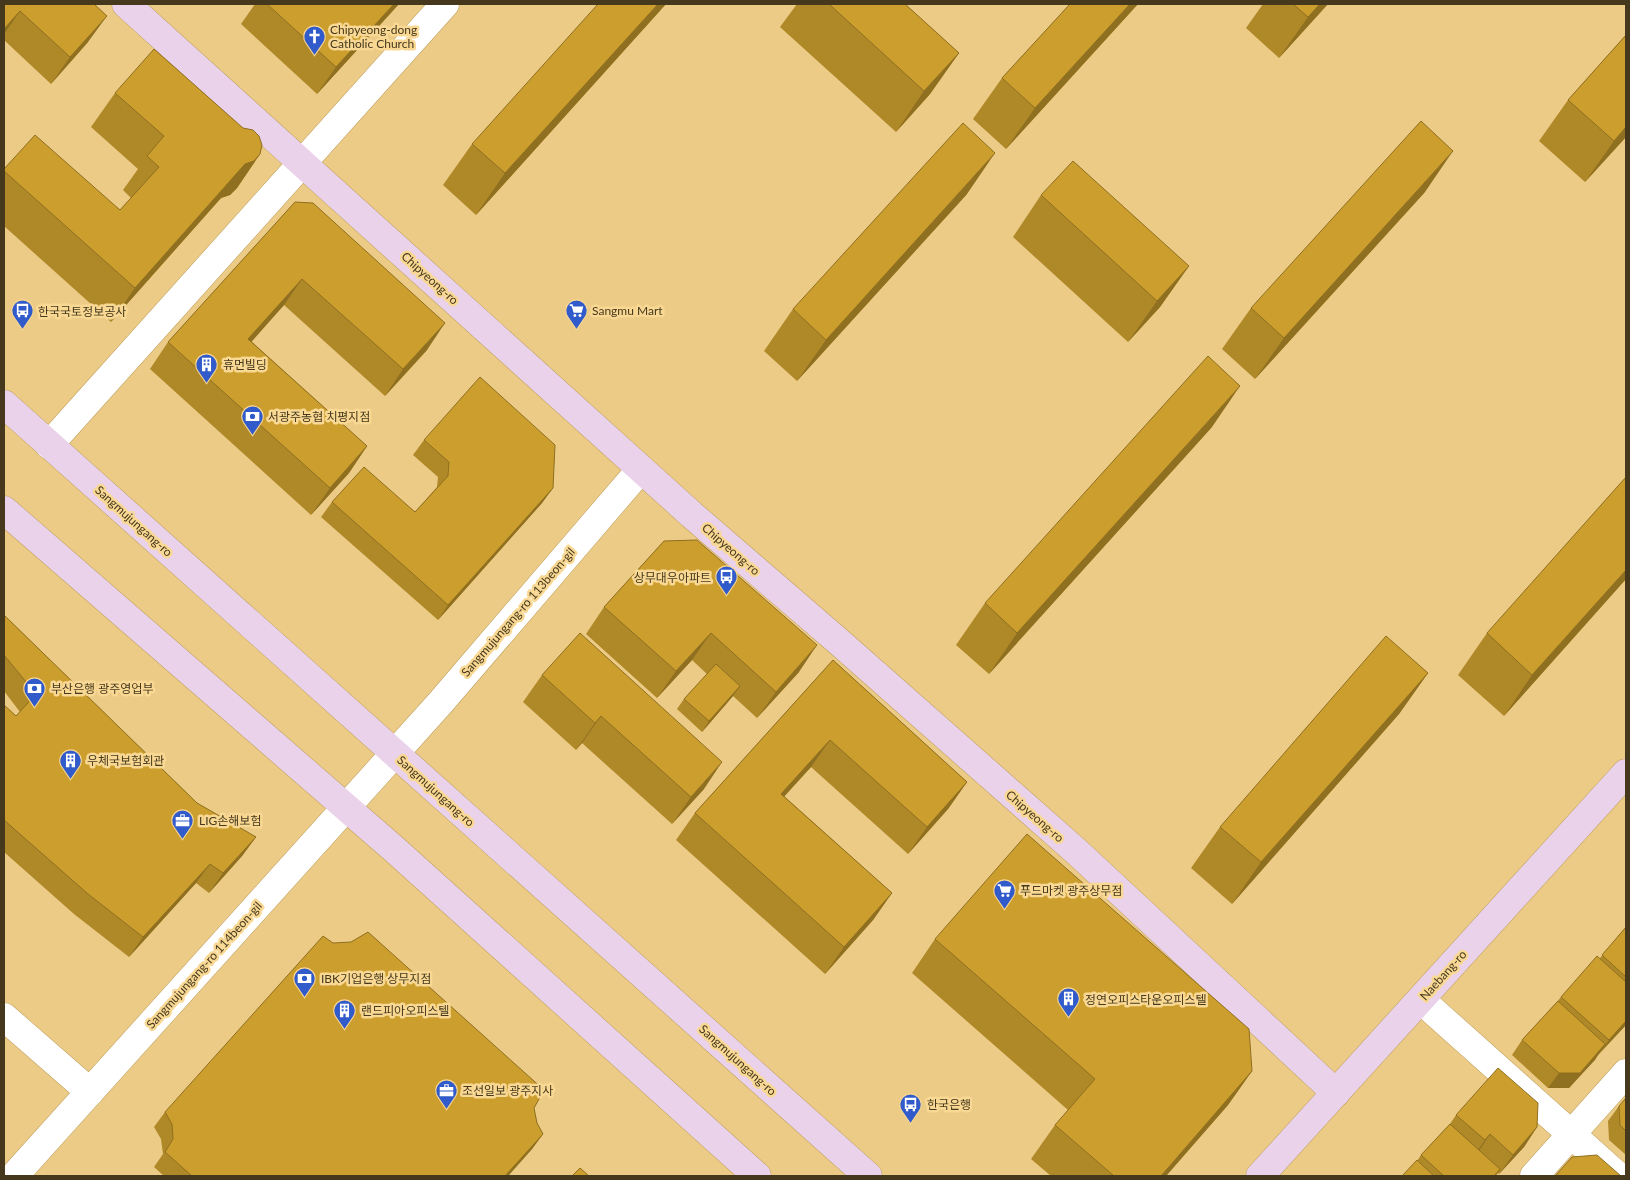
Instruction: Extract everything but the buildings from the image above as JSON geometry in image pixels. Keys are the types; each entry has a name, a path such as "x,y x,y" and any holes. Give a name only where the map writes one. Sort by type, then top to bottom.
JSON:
{"street":[{"name":"Chipyeong-ro","path":"126,4 641,469 1077,852 1336,1093"},
{"path":"49,445 446,4"},
{"name":"Sangmujungang-ro","path":"4,404 868,1176"},
{"name":"Sangmujungang-ro 113beon-gil","path":"394,754 641,469"},
{"path":"4,510 346,808 757,1176"},
{"name":"Sangmujungang-ro 114beon-gil","path":"14,1176 394,754"},
{"name":"Naebang-ro","path":"1260,1176 1626,773"},
{"path":"1421,1000 1618,1176"},
{"path":"4,1016 90,1092"},
{"path":"1534,1176 1626,1073"}],"place":[{"name":"Chipyeong-dong Catholic Church","path":"314,55"},
{"name":"Sangmu Mart","path":"576,329"},
{"name":"한국국토정보공사","path":"22,330"},
{"name":"휴먼빌딩","path":"207,383"},
{"name":"서광주농협 치평지점","path":"252,435"},
{"name":"상무대우아파트","path":"727,596"},
{"name":"부산은행 광주영업부","path":"35,707"},
{"name":"우체국보험회관","path":"71,779"},
{"name":"LIG손해보험","path":"183,839"},
{"name":"푸드마켓 광주상무점","path":"1004,909"},
{"name":"IBK기업은행 상무지점","path":"305,997"},
{"name":"정연오피스타운오피스텔","path":"1069,1018"},
{"name":"랜드피아오피스텔","path":"345,1029"},
{"name":"조선일보 광주지사","path":"446,1109"},
{"name":"한국은행","path":"911,1123"}]}
